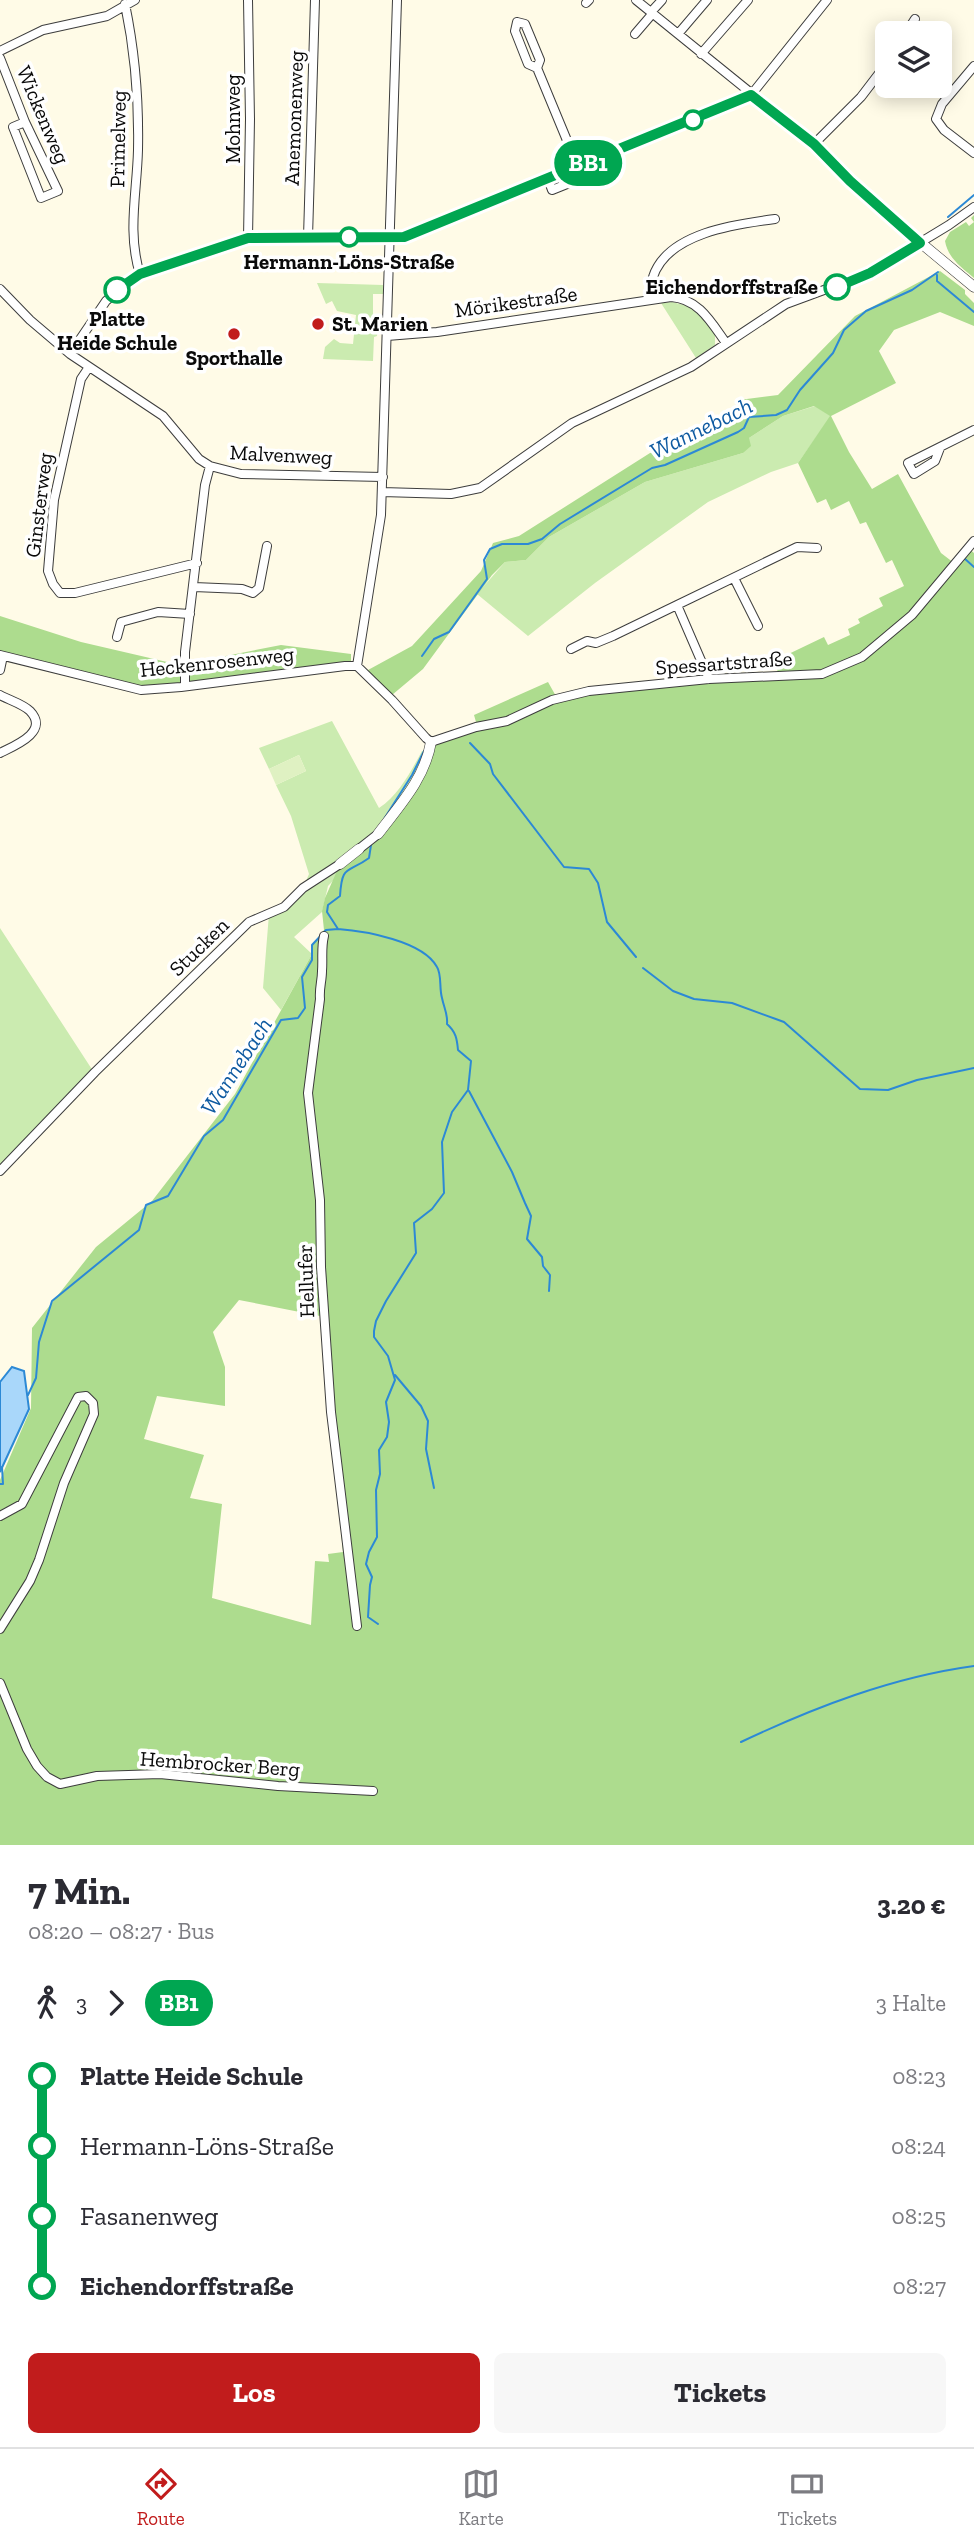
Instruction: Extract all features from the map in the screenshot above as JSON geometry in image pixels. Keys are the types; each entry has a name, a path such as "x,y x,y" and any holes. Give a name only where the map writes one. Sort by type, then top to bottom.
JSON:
{"street":[{"path":"0,51 43,30 107,16 135,0"},
{"name":"Mohnweg","path":"248,0 248,238"},
{"name":"Anemonenweg","path":"308,237 315,0"},
{"path":"340,864 378,834 411,792 428,760 431,742 357,666 380,524 383,477 397,0"},
{"path":"636,0 814,144 850,181 974,287"},
{"path":"635,34 662,0"},
{"path":"678,34 708,0"},
{"path":"701,54 748,0"},
{"path":"70,354 106,301 140,274 248,238 408,236 751,95 827,0"},
{"name":"Primelweg","path":"125,4 132,36 137,100 138,149 133,238 134,256 140,274"},
{"path":"537,68 528,64 515,31 517,22 525,24 540,60 537,68 578,167"},
{"name":"Wickenweg","path":"0,58 25,122 58,191 41,198 13,127 25,122"},
{"path":"974,66 942,104 936,119 944,130 974,153"},
{"path":"814,144 875,78"},
{"path":"548,179 552,190 614,165 610,154"},
{"path":"382,492 451,494 480,488 572,423 676,375 786,304 863,277 974,207"},
{"path":"650,299 652,278 660,263 676,250 701,234 723,226 775,219"},
{"name":"Malvenweg","path":"1,294 70,354 163,416 192,452 210,466 241,474 383,477"},
{"name":"Mörikestraße","path":"387,336 437,332 671,297 689,301 704,312 726,343"},
{"name":"Ginsterweg","path":"89,367 81,379 54,499 48,571 53,584 60,593 75,593 197,562"},
{"path":"940,448 974,430"},
{"path":"185,686 185,652 205,485 210,466"},
{"name":"Spessartstraße","path":"431,742 476,727 507,721 552,700 589,691 709,679 822,674 862,657 912,615 974,541"},
{"path":"194,587 242,589 253,593 259,589 267,545"},
{"path":"571,649 587,641 596,643 613,636 797,547 817,548"},
{"path":"734,578 758,626"},
{"path":"677,605 709,679"},
{"path":"117,637 121,622 159,612 190,614"},
{"path":"0,670 2,656"},
{"name":"Heckenrosenweg","path":"2,656 129,689 151,690 357,666"},
{"path":"0,695 30,710 35,720 34,730 28,739 0,753"},
{"name":"Stucken","path":"0,1171 95,1072 250,922 284,906 303,888 340,864"},
{"name":"Hellufer","path":"324,936 322,972 318,984 320,999 308,1093 320,1199 321,1267 331,1412 356,1626"},
{"path":"0,1516 22,1504 78,1397 86,1396 93,1403 91,1423 64,1483 30,1581 0,1629"},
{"name":"Hembrocker Berg","path":"0,1683 27,1749 37,1766 47,1777 60,1784 97,1776 160,1774 278,1786 373,1791"}],"green space":[{"path":"966,222 969,226 974,222 974,278 952,257 945,241 950,232"},
{"path":"940,271 965,290 965,294 974,303 974,326 940,312 894,330 879,351 896,383 831,416 872,489 898,474 941,553 954,563 967,547 974,553 974,1845 0,1845 0,1480 31,1408 32,1328 96,1247 152,1201 235,1094 312,954 312,945 324,930 322,911 325,898 340,864 378,834 411,792 431,742 478,729 474,715 548,682 557,698 589,691 778,675 776,660 824,637 828,645 850,635 848,629 860,623 858,619 883,606 879,598 904,586 892,560 886,563 866,522 860,524 849,501 831,510 826,499 817,503 798,463 830,416 814,406 783,416 749,438 751,446 743,453 645,482 549,537 526,560 505,562 492,575 423,669 392,695 368,670 412,646 481,571 493,543 519,536 650,453 701,440 710,429 721,426 739,400 778,395 855,316","holes":["239,1300 320,1316 343,1552 328,1554 329,1562 315,1561 311,1625 212,1598 222,1504 190,1498 204,1455 144,1439 157,1396 225,1406 225,1367 213,1332"]},
{"path":"317,283 383,285 383,294 373,294 373,324 378,324 377,336 374,337 373,361 323,359 325,347 334,339 340,343 353,344 356,315 337,311 332,301 326,304"},
{"path":"672,302 696,308 715,333 715,345 696,358 661,303"},
{"path":"815,406 831,416 798,463 771,472 708,502 595,583 528,636 477,594 505,562 526,560 549,537 645,482 743,453 749,438 783,416"},
{"path":"0,616 81,642 180,665 281,645 351,654 351,662 160,686 130,685 0,653"},
{"path":"332,721 379,808 398,790 422,751 426,759 378,834 328,886 322,912 294,937 312,954 281,1010 263,988 269,914 303,888 309,874 291,816 276,785 306,771 299,755 269,769 259,748"},
{"path":"299,755 306,771 276,785 269,769"},
{"path":"0,928 95,1074 0,1173"}],"water":[{"path":"12,1367 24,1371 29,1409 0,1472 0,1382"}],"waterway":[{"name":"Wannebach","path":"948,217 974,195"},
{"name":"Wannebach","path":"422,656 434,639 449,632 487,579 484,560 490,549 502,544 528,544 542,539 560,524 652,468 665,465 738,432 744,428 749,417 776,415 787,410 800,390 833,353 844,330 866,311 912,290 938,272"},
{"path":"937,275 937,281 974,312"},
{"path":"964,558 974,567"},
{"path":"470,743 490,764 493,774 564,867 589,869 598,883 607,922 636,957"},
{"name":"Wannebach","path":"384,819 424,751"},
{"name":"Wannebach","path":"28,1395 36,1378 39,1342 52,1301 139,1230 146,1205 168,1196 204,1136 223,1120 281,1020 298,1018 305,1008 302,977 312,960 312,945 326,930 338,929 327,912 328,905 340,896 344,874 369,858 371,845"},
{"path":"338,929 392,939 407,944 430,958 439,974 447,1024 456,1036 458,1050 471,1061 468,1090 452,1112 442,1142 444,1193 432,1209 414,1223 416,1253 386,1301 374,1331 374,1337 388,1356 395,1380 386,1402 389,1422 387,1437 379,1450 377,1537 366,1564 372,1577 368,1617 378,1624"},
{"path":"643,968 673,991 694,999 732,1003 784,1022 860,1089 888,1090 917,1080 974,1068"},
{"path":"469,1091 512,1172 531,1216 527,1239 542,1257 543,1266 550,1275 549,1291"},
{"path":"395,1375 421,1406 428,1421 426,1449 434,1488"},
{"name":"Wannebach","path":"0,1484 3,1484 2,1467"},
{"path":"741,1742 855,1695 914,1678 974,1666"}],"bus line":[{"name":"BB1","path":"117,290 140,274 248,238 404,237 751,95 814,144 850,181 920,243 870,273 837,287"}],"place":[{"name":"Hermann-Löns-Straße","path":"349,237"},
{"name":"Eichendorffstraße","path":"837,287"},
{"name":"Platte Heide Schule","path":"117,290"},
{"name":"St. Marien","path":"318,324"},
{"name":"Sporthalle","path":"234,334"}]}
